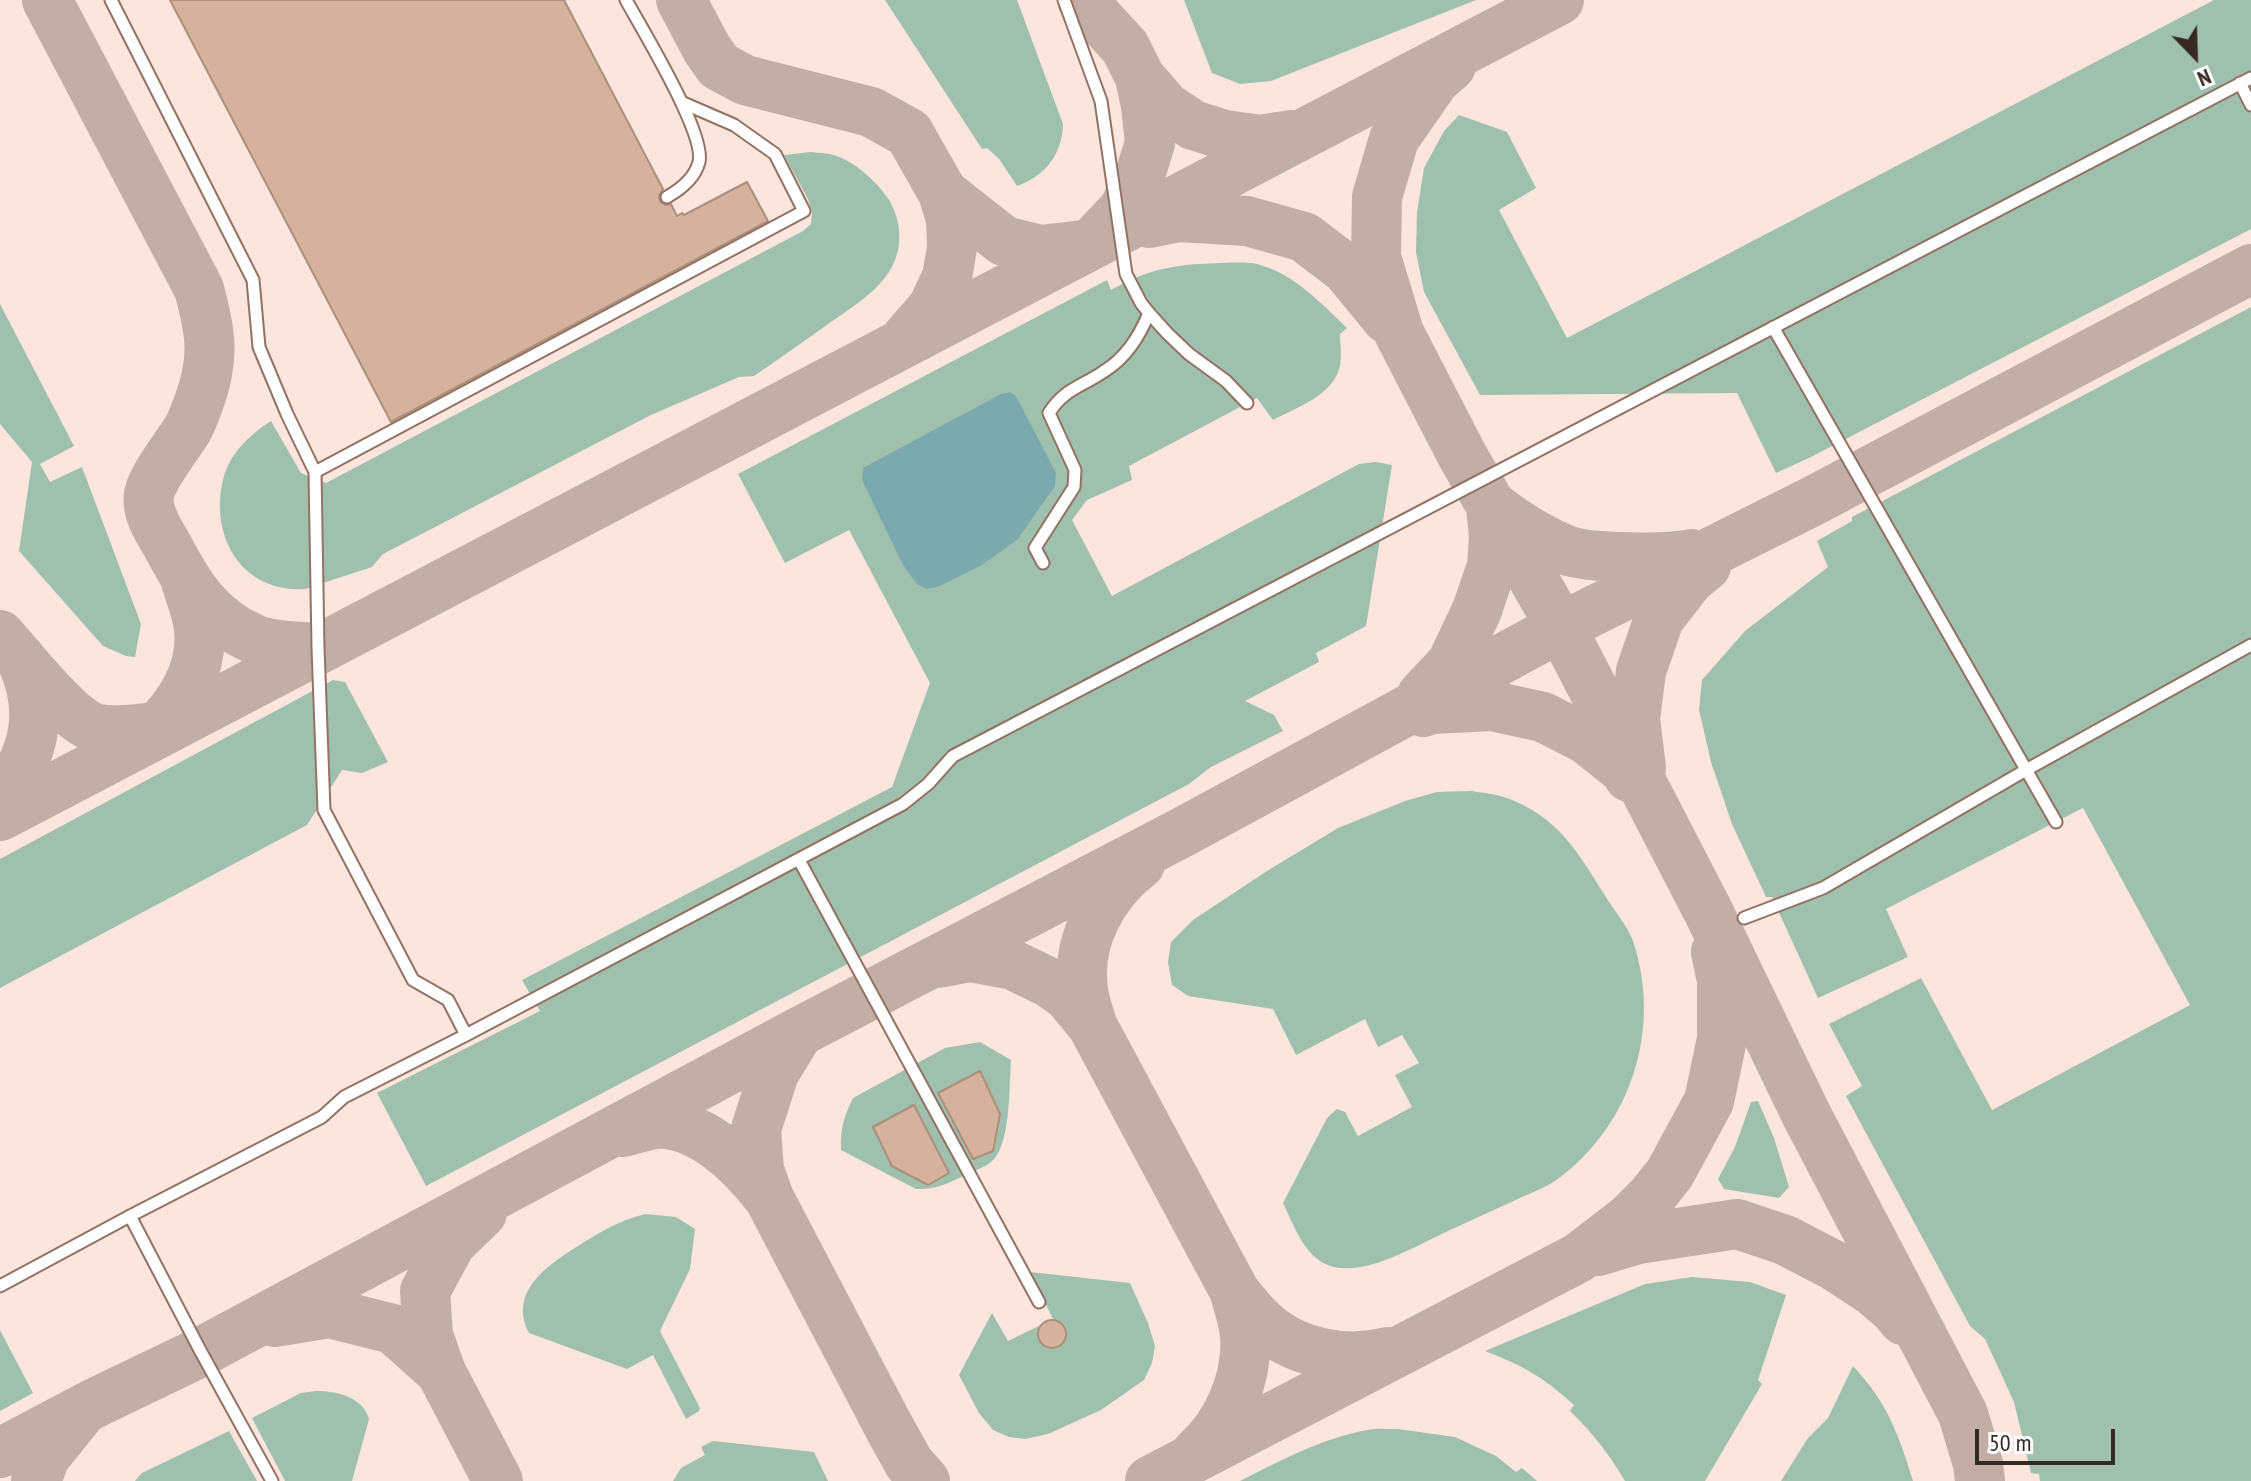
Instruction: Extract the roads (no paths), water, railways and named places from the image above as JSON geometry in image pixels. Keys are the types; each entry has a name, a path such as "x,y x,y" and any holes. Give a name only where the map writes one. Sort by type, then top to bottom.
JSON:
{"lane":[{"path":"111,0 253,280 259,347 315,472 324,810 413,980 448,1000 466,1035"},
{"path":"626,0 681,102 697,140 700,161 685,186 667,197"},
{"path":"1064,0 1101,101 1126,274 1141,303 1178,344 1226,381 1247,403"},
{"path":"0,1286 322,1117 344,1097 903,804 928,784 953,756 2246,80 2251,105"},
{"path":"315,472 804,211 775,154 734,125 681,102"},
{"path":"1043,563 1035,548 1074,487 1075,470 1049,413 1057,399 1122,358 1141,331 1149,313"},
{"path":"1773,327 2056,822"},
{"path":"1744,918 1823,888 2251,645"},
{"path":"799,860 1039,1302"},
{"path":"130,1216 272,1481"}],"water":[{"path":"1010,392 1016,396 1056,473 1055,486 1017,540 980,566 940,586 927,589 917,584 903,565 862,480 863,468"}]}
